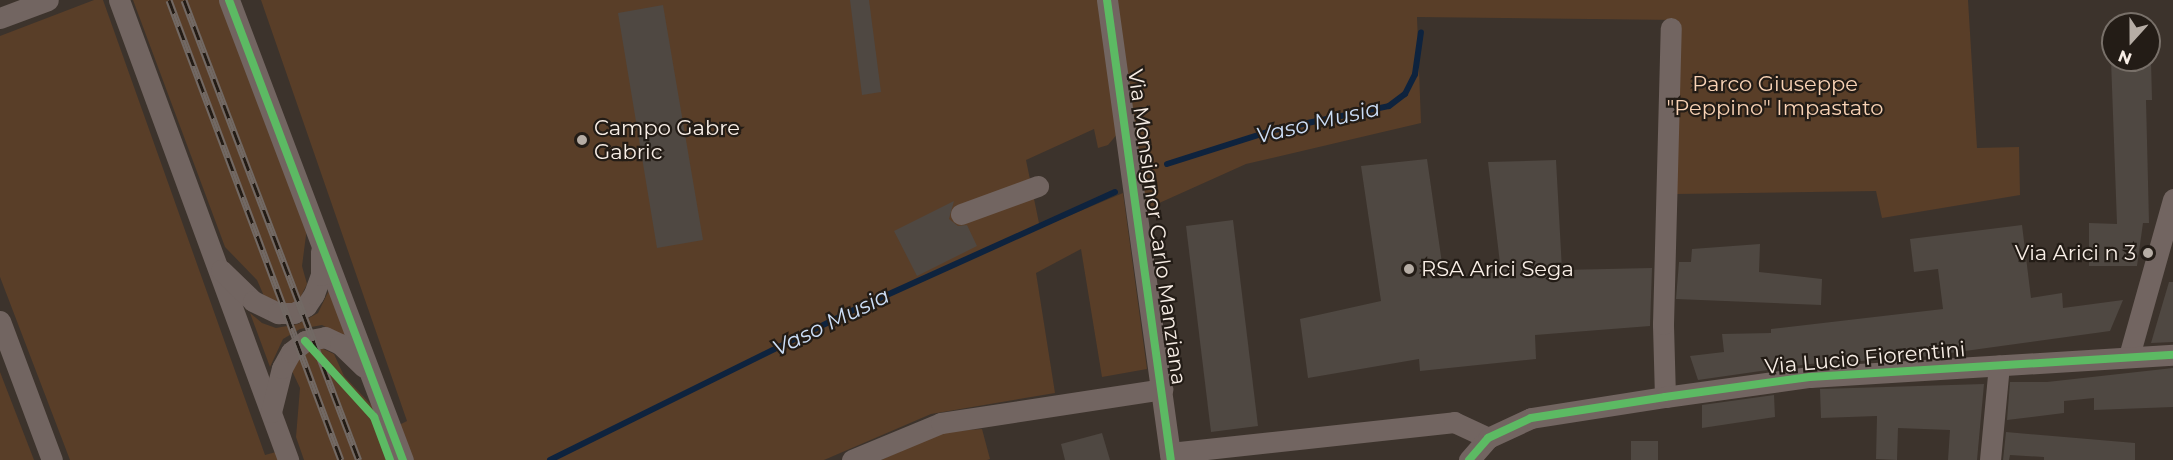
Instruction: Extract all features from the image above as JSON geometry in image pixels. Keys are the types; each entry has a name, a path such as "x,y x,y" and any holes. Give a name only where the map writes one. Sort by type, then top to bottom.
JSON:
{"street":[{"path":"0,18 48,0"},
{"path":"119,0 288,460"},
{"path":"229,0 403,460"},
{"name":"Via Monsignor Carlo Manziana","path":"1107,0 1171,457"},
{"path":"1665,397 1663,324 1671,28"},
{"path":"961,214 1038,186"},
{"path":"2129,356 2173,200"},
{"path":"215,263 253,301 278,313 294,313 306,306 314,294 321,275 321,243"},
{"path":"0,321 52,460"},
{"path":"271,414 282,368 291,352 305,341 325,337 340,344 370,374"},
{"name":"Via Lucio Fiorentini","path":"1469,460 1488,438 1531,418 1665,397 1810,377 2173,355"},
{"path":"1990,460 1999,365"},
{"path":"863,458 941,423 1162,389"},
{"path":"1171,457 1454,422 1488,438"}],"green space":[{"path":"94,0 103,0 265,455 276,452 279,460 70,460 0,277 0,36"},
{"path":"133,0 222,0 308,220 302,266 307,284 300,298 291,305 280,306 264,296 257,280 225,247"},
{"name":"Campo Gabre Gabric","path":"261,0 1100,0 1119,132 1108,145 1098,148 1094,129 1026,160 1040,228 1123,193 1147,369 1102,377 1081,249 1036,273 1055,393 931,414 824,460 412,460 399,425 407,421"},
{"name":"Parco Giuseppe \"Peppino\" Impastato","path":"1107,0 1968,0 1977,148 2019,147 2020,195 1882,218 1876,191 1676,194 1678,20 1417,17 1421,123 1246,164 1137,213"},
{"path":"331,286 350,339 322,325 300,329 283,339 270,367 250,313 262,323 276,328 298,324 318,313"},
{"path":"319,347 334,354 344,376 377,411 392,460 304,460 296,437 300,388 292,371 298,355"},
{"path":"0,372 34,460 0,460"},
{"path":"982,429 990,459 987,460 881,460 942,432"}],"building":[{"path":"850,0 869,0 881,92 862,95"},
{"path":"663,5 703,240 657,248 618,13"},
{"path":"2111,72 2151,72 2152,100 2146,100 2149,223 2143,223 2137,266 2089,266 2089,223 2117,224"},
{"name":"RSA Arici Sega","path":"1427,159 1444,277 1501,272 1488,162 1556,160 1562,270 1652,268 1650,326 1535,335 1536,359 1420,371 1419,359 1308,378 1300,319 1381,301 1361,166"},
{"path":"954,201 949,219 958,226 967,225 977,246 917,276 894,231"},
{"path":"1233,220 1258,426 1211,432 1186,226"},
{"path":"2022,225 2031,298 2062,293 2063,308 2123,300 2110,331 1914,358 1809,364 1698,380 1690,356 1724,352 1722,334 1771,333 1771,329 1943,309 1938,269 1914,272 1910,239"},
{"path":"1760,244 1759,272 1822,279 1821,305 1676,299 1679,262 1691,262 1692,249"},
{"path":"2169,282 2173,282 2173,342 2151,343"},
{"path":"2173,368 2173,407 2094,410 2094,398 2064,401 2064,413 2007,420 2010,382 2047,382"},
{"path":"1984,384 1977,460 1948,460 1950,430 1898,428 1897,460 1876,459 1877,416 1821,418 1820,389"},
{"path":"1774,395 1775,417 1702,428 1702,405"},
{"path":"2006,432 2135,443 2135,460 2044,460 2044,457 2010,455 2009,460 2003,460"},
{"path":"1102,433 1110,460 1065,460 1061,444"},
{"path":"1631,441 1658,441 1658,460 1631,460"}],"waterway":[{"name":"Vaso Musia","path":"1167,164 1274,130 1389,106 1405,94 1415,74 1421,32"},
{"name":"Vaso Musia","path":"550,460 847,313 1115,192"}],"railway":[{"path":"169,0 341,460"},
{"path":"184,0 359,460"}],"cycle path":[{"path":"229,0 403,460"},
{"path":"1107,0 1171,460"},
{"path":"305,341 374,417 390,460"},
{"path":"1469,460 1488,438 1531,418 1665,397 1810,377 2173,355"}],"place":[{"name":"Campo Gabre Gabric","path":"582,140"},
{"name":"Via Arici n 3","path":"2148,253"},
{"name":"RSA Arici Sega","path":"1409,269"}]}
